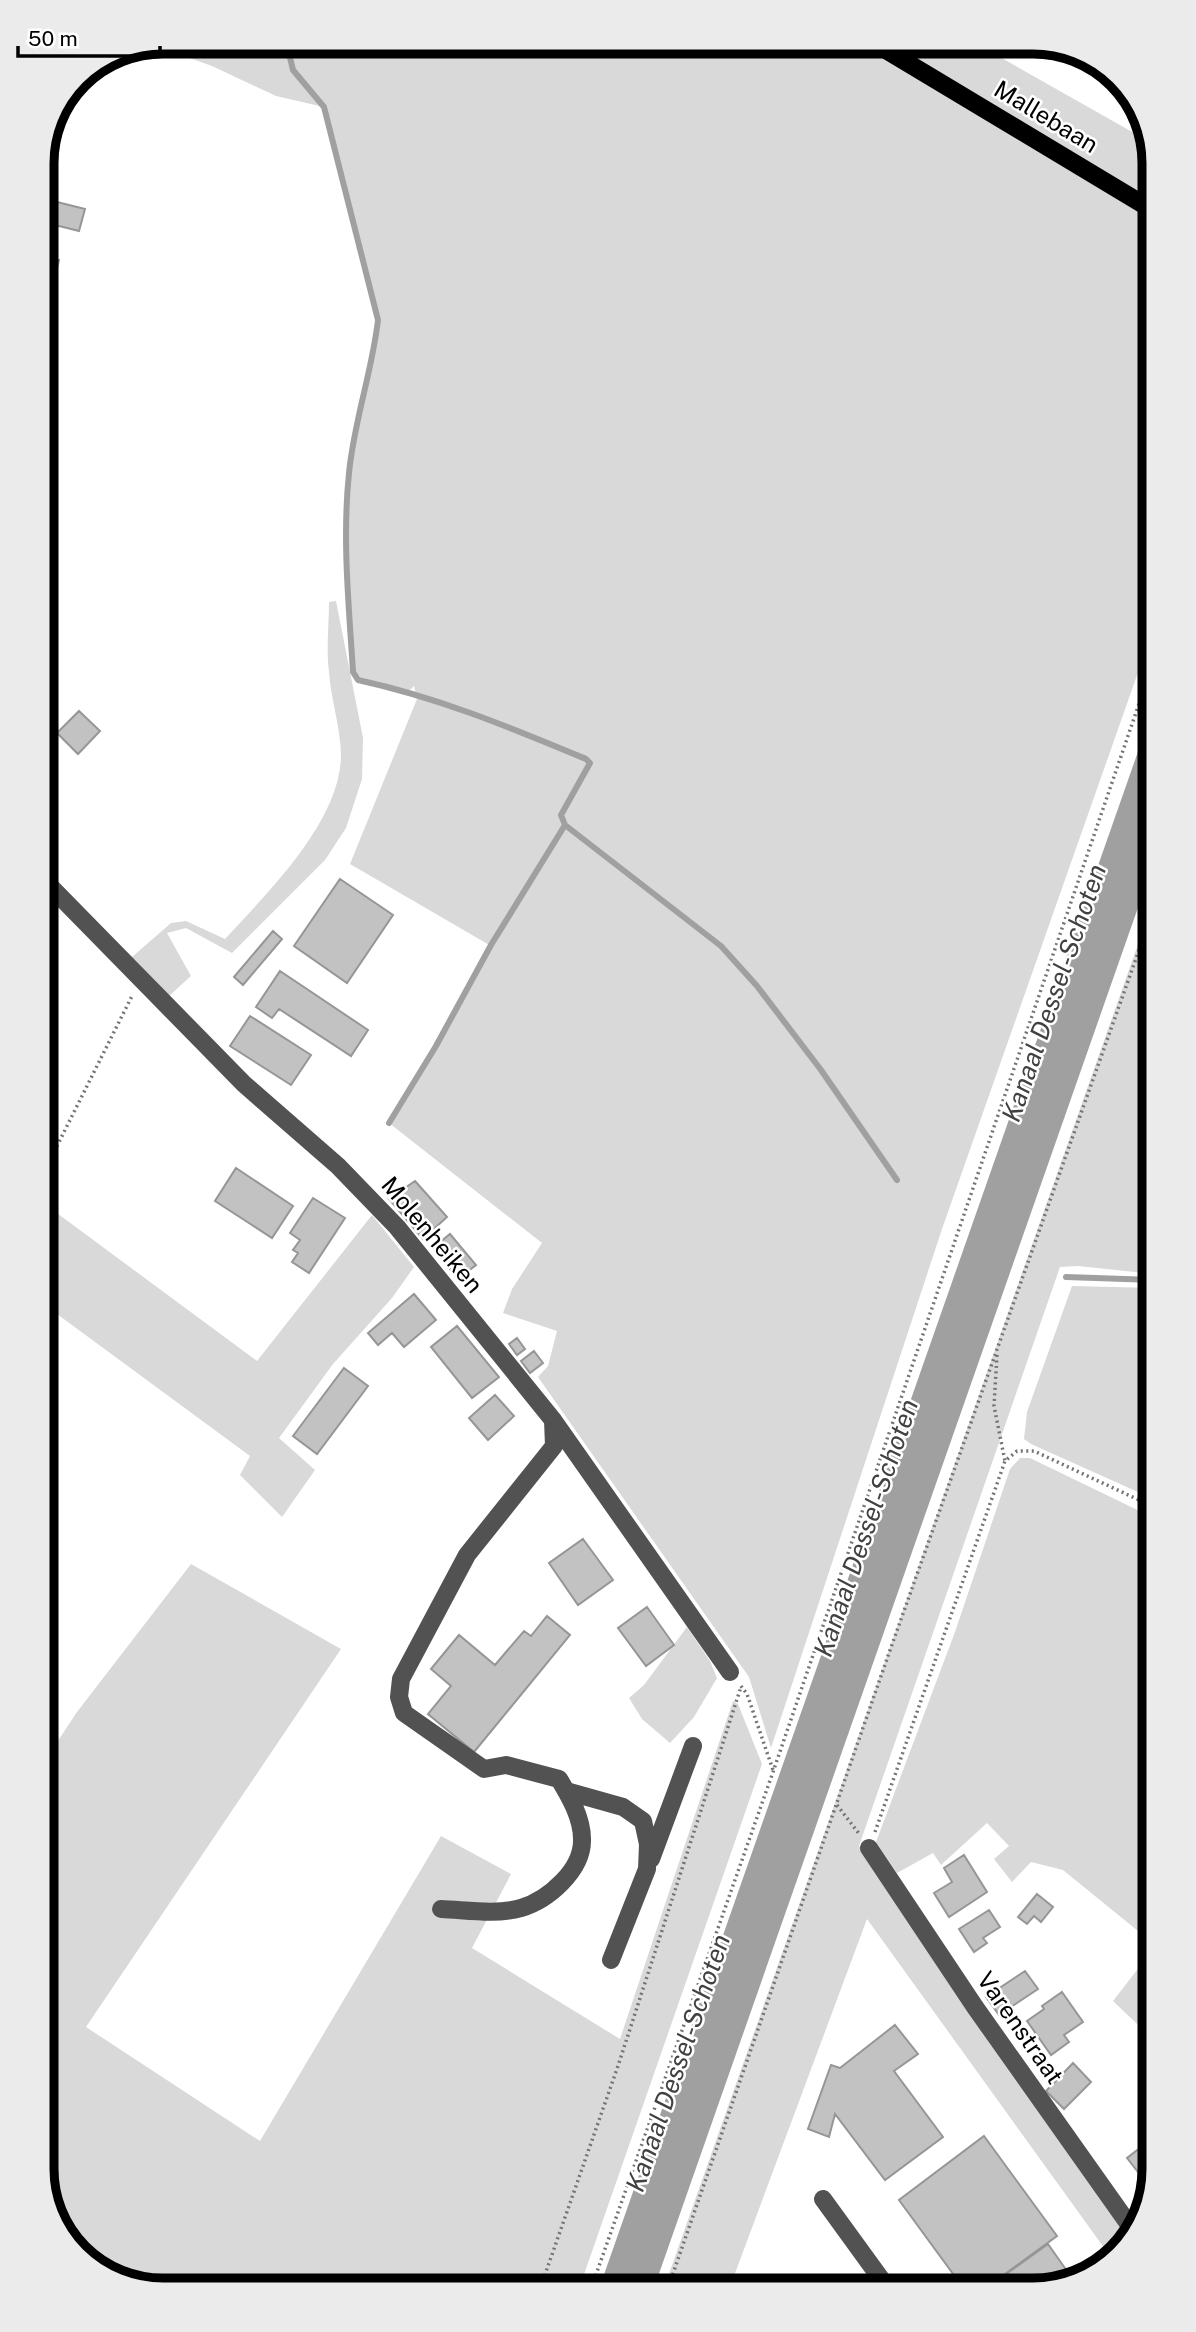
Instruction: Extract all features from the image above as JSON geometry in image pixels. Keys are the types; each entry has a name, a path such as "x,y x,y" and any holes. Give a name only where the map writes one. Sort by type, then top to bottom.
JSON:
{"main road":[{"name":"Mallebaan","path":"893,54 1142,204"}],"street":[{"name":"Molenheiken","path":"54,890 244,1084 338,1166 397,1227 553,1420 730,1672"},
{"path":"441,1909 497,1912 522,1908 563,1882 578,1861 582,1840 573,1803 559,1779 506,1765 484,1769 404,1713 399,1697 401,1679 467,1555 554,1446 553,1420"},
{"path":"611,1960 693,1746"},
{"path":"566,1791 622,1807 643,1821 648,1844 647,1869"},
{"name":"Varenstraat","path":"869,1848 975,2007 1127,2222"},
{"path":"823,2199 880,2278"}],"path":[{"path":"595,2278 773,1772 1142,695"},
{"path":"671,2278 1142,942"},
{"path":"54,1152 141,978"},
{"path":"869,1848 1005,1461 994,1406 997,1349"},
{"path":"1005,1461 1017,1451 1034,1451 1142,1501"},
{"path":"730,1672 747,1694 773,1772"},
{"path":"544,2278 618,2066 741,1686"},
{"path":"836,1805 869,1848"}],"shaded area":[{"path":"178,54 994,54 1138,135 1140,142 1142,661 942,1229 771,1748 749,1677 538,1377 548,1366 557,1331 503,1313 512,1289 542,1243 389,1123 436,1046 491,946 350,864 417,699 414,686 409,691 358,680 353,672 347,573 347,498 351,454 378,320 324,107 276,96 212,66"},
{"path":"336,601 363,738 362,779 346,828 325,860 232,953 186,928 167,933 191,976 169,996 132,957 171,923 186,921 225,939 298,855 328,807 337,782 341,757 328,655 329,602"},
{"path":"1142,933 1142,1273 1078,1266 1060,1267 859,1846 1002,2058 1123,2228 1105,2249 867,1919 733,2278 667,2278"},
{"path":"54,1211 257,1361 372,1215 414,1267 392,1298 333,1364 279,1438 315,1470 282,1517 240,1475 250,1456 54,1312"},
{"path":"1072,1286 1142,1288 1142,1494 1031,1444 1024,1439 1027,1412"},
{"path":"1020,1458 1030,1458 1142,1512 1142,1934 1063,1870 1031,1862 1012,1882 994,1859 1009,1846 987,1823 941,1865 933,1853 897,1873 876,1842 955,1632 1010,1469"},
{"path":"191,1564 341,1649 86,2027 260,2141 441,1836 511,1874 472,1948 620,2039 733,1701 738,1704 762,1764 583,2278 156,2278 121,2269 86,2246 63,2211 56,2190 54,2169 54,1747 77,1712"},
{"path":"687,1627 710,1661 717,1678 694,1717 670,1743 642,1719 629,1698 644,1685"},
{"path":"1142,1964 1142,2029 1113,2001"}],"water":[{"name":"Kanaal Dessel-Schoten","path":"1142,740 1142,896 657,2278 603,2278"}],"building":[{"path":"54,201 85,209 79,231 54,225"},
{"path":"54,259 59,260 54,280"},
{"path":"79,711 100,731 78,754 57,733"},
{"path":"340,879 393,915 347,983 294,946"},
{"path":"273,931 282,939 243,985 234,977"},
{"path":"280,971 368,1030 351,1056 279,1009 272,1018 256,1007"},
{"path":"250,1016 311,1055 291,1085 230,1046"},
{"path":"236,1168 293,1206 272,1238 215,1201"},
{"path":"415,1181 447,1217 423,1239 389,1199"},
{"path":"313,1198 345,1218 309,1273 292,1262 298,1253 293,1250 300,1240 290,1233"},
{"path":"450,1234 476,1265 458,1279 433,1248"},
{"path":"414,1294 436,1320 404,1347 392,1333 378,1345 368,1333"},
{"path":"457,1326 499,1377 472,1398 431,1347"},
{"path":"517,1338 525,1349 517,1355 509,1344"},
{"path":"534,1351 543,1363 530,1373 521,1361"},
{"path":"344,1368 368,1386 317,1454 293,1436"},
{"path":"495,1395 514,1416 488,1440 469,1418"},
{"path":"583,1539 613,1580 578,1605 549,1563"},
{"path":"647,1607 674,1645 646,1666 618,1628"},
{"path":"547,1616 570,1635 474,1752 428,1714 451,1686 431,1669 459,1635 495,1665 524,1631 531,1636"},
{"path":"964,1855 987,1892 949,1917 934,1893 952,1882 944,1868"},
{"path":"1037,1894 1053,1907 1041,1922 1034,1916 1027,1924 1018,1917"},
{"path":"989,1910 1000,1927 983,1938 987,1943 974,1952 959,1929"},
{"path":"1025,1971 1038,1989 999,2015 986,1997"},
{"path":"1062,1992 1083,2022 1064,2035 1069,2042 1051,2055 1027,2021"},
{"path":"895,2025 918,2054 894,2071 943,2137 885,2180 835,2114 829,2137 808,2129 831,2065 840,2068"},
{"path":"1073,2063 1091,2082 1064,2109 1046,2091"},
{"path":"984,2136 1057,2236 999,2278 956,2278 899,2200"},
{"path":"1142,2146 1141,2176 1127,2158"},
{"path":"1048,2244 1067,2272 1054,2276 1001,2278"}],"waterway":[{"path":"289,54 293,70 324,107 378,320 351,454 347,498 347,573 353,672 358,680 446,704 586,759 590,763 561,815 565,825 721,946 757,986 821,1070 897,1180"},
{"path":"389,1123 436,1046 491,945 565,825"},
{"path":"1066,1277 1142,1280"}]}
